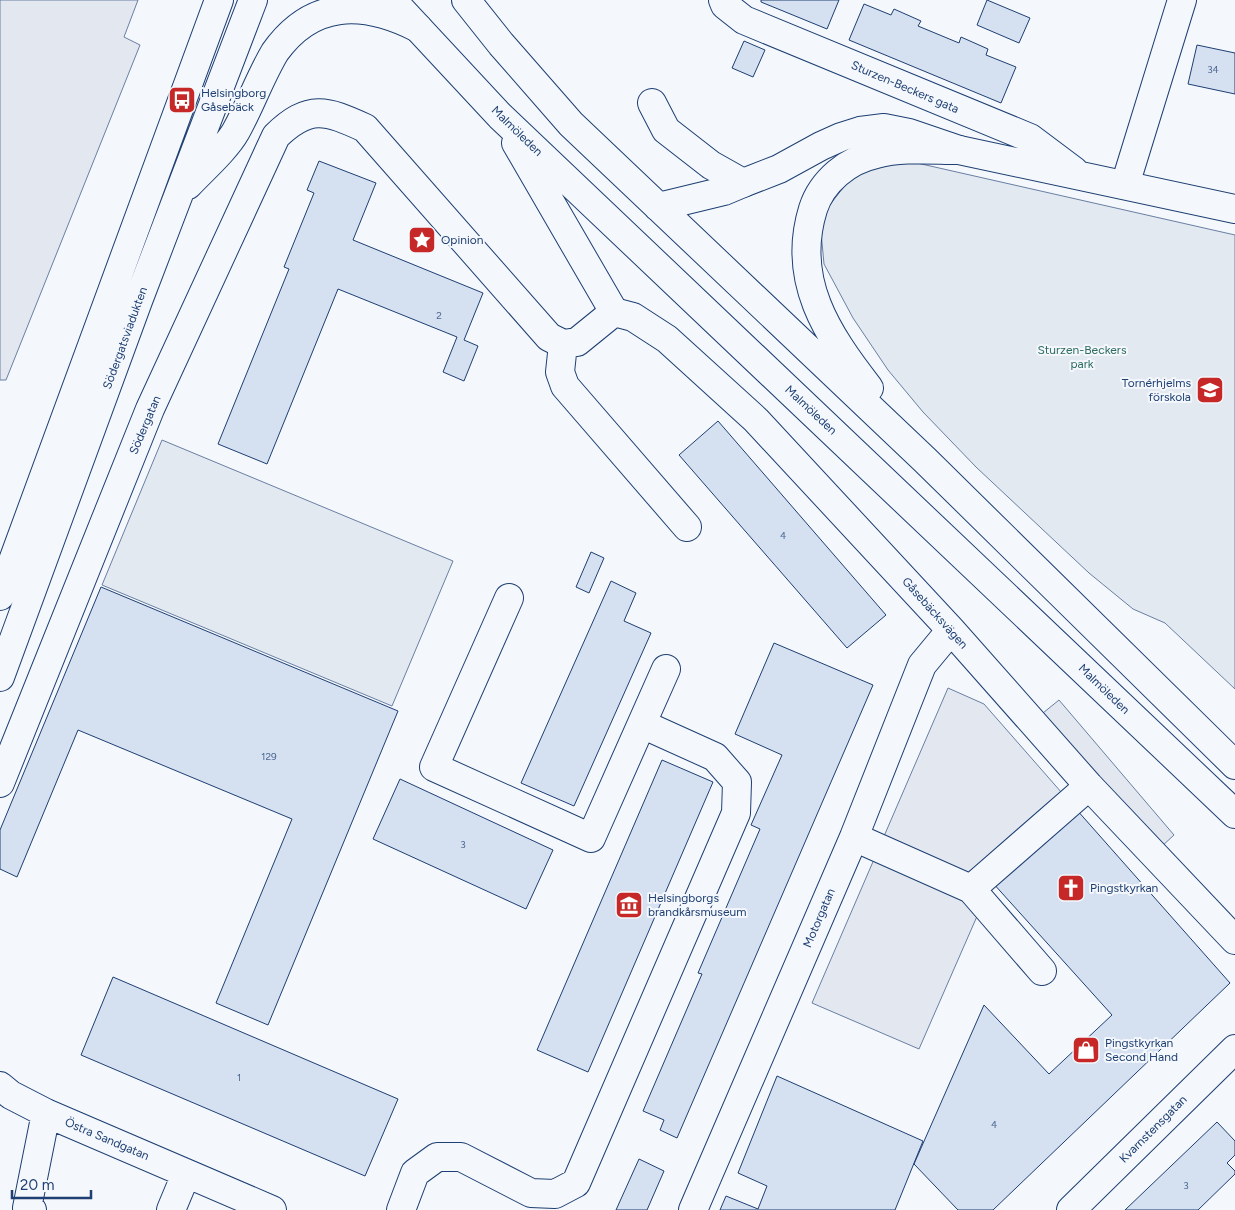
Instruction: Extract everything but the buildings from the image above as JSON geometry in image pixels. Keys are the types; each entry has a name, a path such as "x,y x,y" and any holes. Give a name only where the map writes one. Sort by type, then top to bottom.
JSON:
{"main road":[{"path":"0,596 219,0"},
{"name":"Södergatsviadukten","path":"0,678 177,198 253,0"},
{"name":"Malmöleden","path":"392,0 500,116 1235,814"},
{"path":"459,0 470,6 571,124 925,460 1235,765"},
{"path":"1125,185 1182,0"},
{"name":"Sturzen-Beckers gata","path":"724,2 744,20 1030,138 1081,176"},
{"path":"177,198 235,133 275,54 286,37 303,22 316,13 345,6 379,11 419,28"},
{"path":"652,103 666,130 710,165 743,183"},
{"name":"Södergatan","path":"0,783 150,409 276,136 292,121 314,112 337,115 365,128 549,337 563,344"},
{"path":"500,116 614,312 577,342 563,344 560,372 565,386 687,527"},
{"name":"Sturzen-Beckers gata","path":"658,206 708,195 743,183 779,169 821,146 860,131 884,128 910,133 959,150 1235,209"},
{"path":"925,460 847,360 821,314 805,267 807,229 817,198 825,186 855,161 876,154 896,151 959,150"},
{"name":"Gåsebäcksvägen","path":"614,312 633,317 666,339 756,420 951,630 1089,786 1235,940"},
{"path":"509,598 434,767 590,838 666,669"},
{"name":"Motorgatan","path":"693,1210 854,837 922,665 951,630"},
{"path":"401,1210 415,1173 436,1157 461,1157 531,1192 555,1194 576,1183 736,813 737,782 715,757 642,724"},
{"path":"971,889 1089,786"},
{"path":"854,837 971,889 1042,971"},
{"name":"Kvarnstensgatan","path":"1071,1210 1235,1048"},
{"name":"Östra Sandgatan","path":"0,1086 11,1095 46,1113 272,1210"},
{"path":"32,1210 27,1208 46,1113"},
{"path":"172,1210 186,1174"}],"green space":[{"name":"Sturzen-Beckers park","path":"917,163 1235,235 1235,689 1165,623 1133,609 1089,573 976,467 923,412 888,370 853,318 824,264 821,232 828,207 847,183 861,172 876,166"},
{"path":"162,440 453,561 392,706 102,585"}],"shaded area":[{"path":"0,0 138,0 124,37 140,45 6,380 0,380"},
{"path":"948,688 984,704 1076,809 992,882 919,1049 812,1003"},
{"path":"1059,700 1174,835 1161,847 1043,713"}],"place":[{"name":"Helsingborg Gåsebäck","path":"182,100"},
{"name":"Opinion","path":"422,240"},
{"name":"Tornérhjelms förskola","path":"1210,390"},
{"name":"Pingstkyrkan","path":"1071,888"},
{"name":"Helsingborgs brandkårsmuseum","path":"629,905"},
{"name":"Pingstkyrkan Second Hand","path":"1086,1050"}]}
